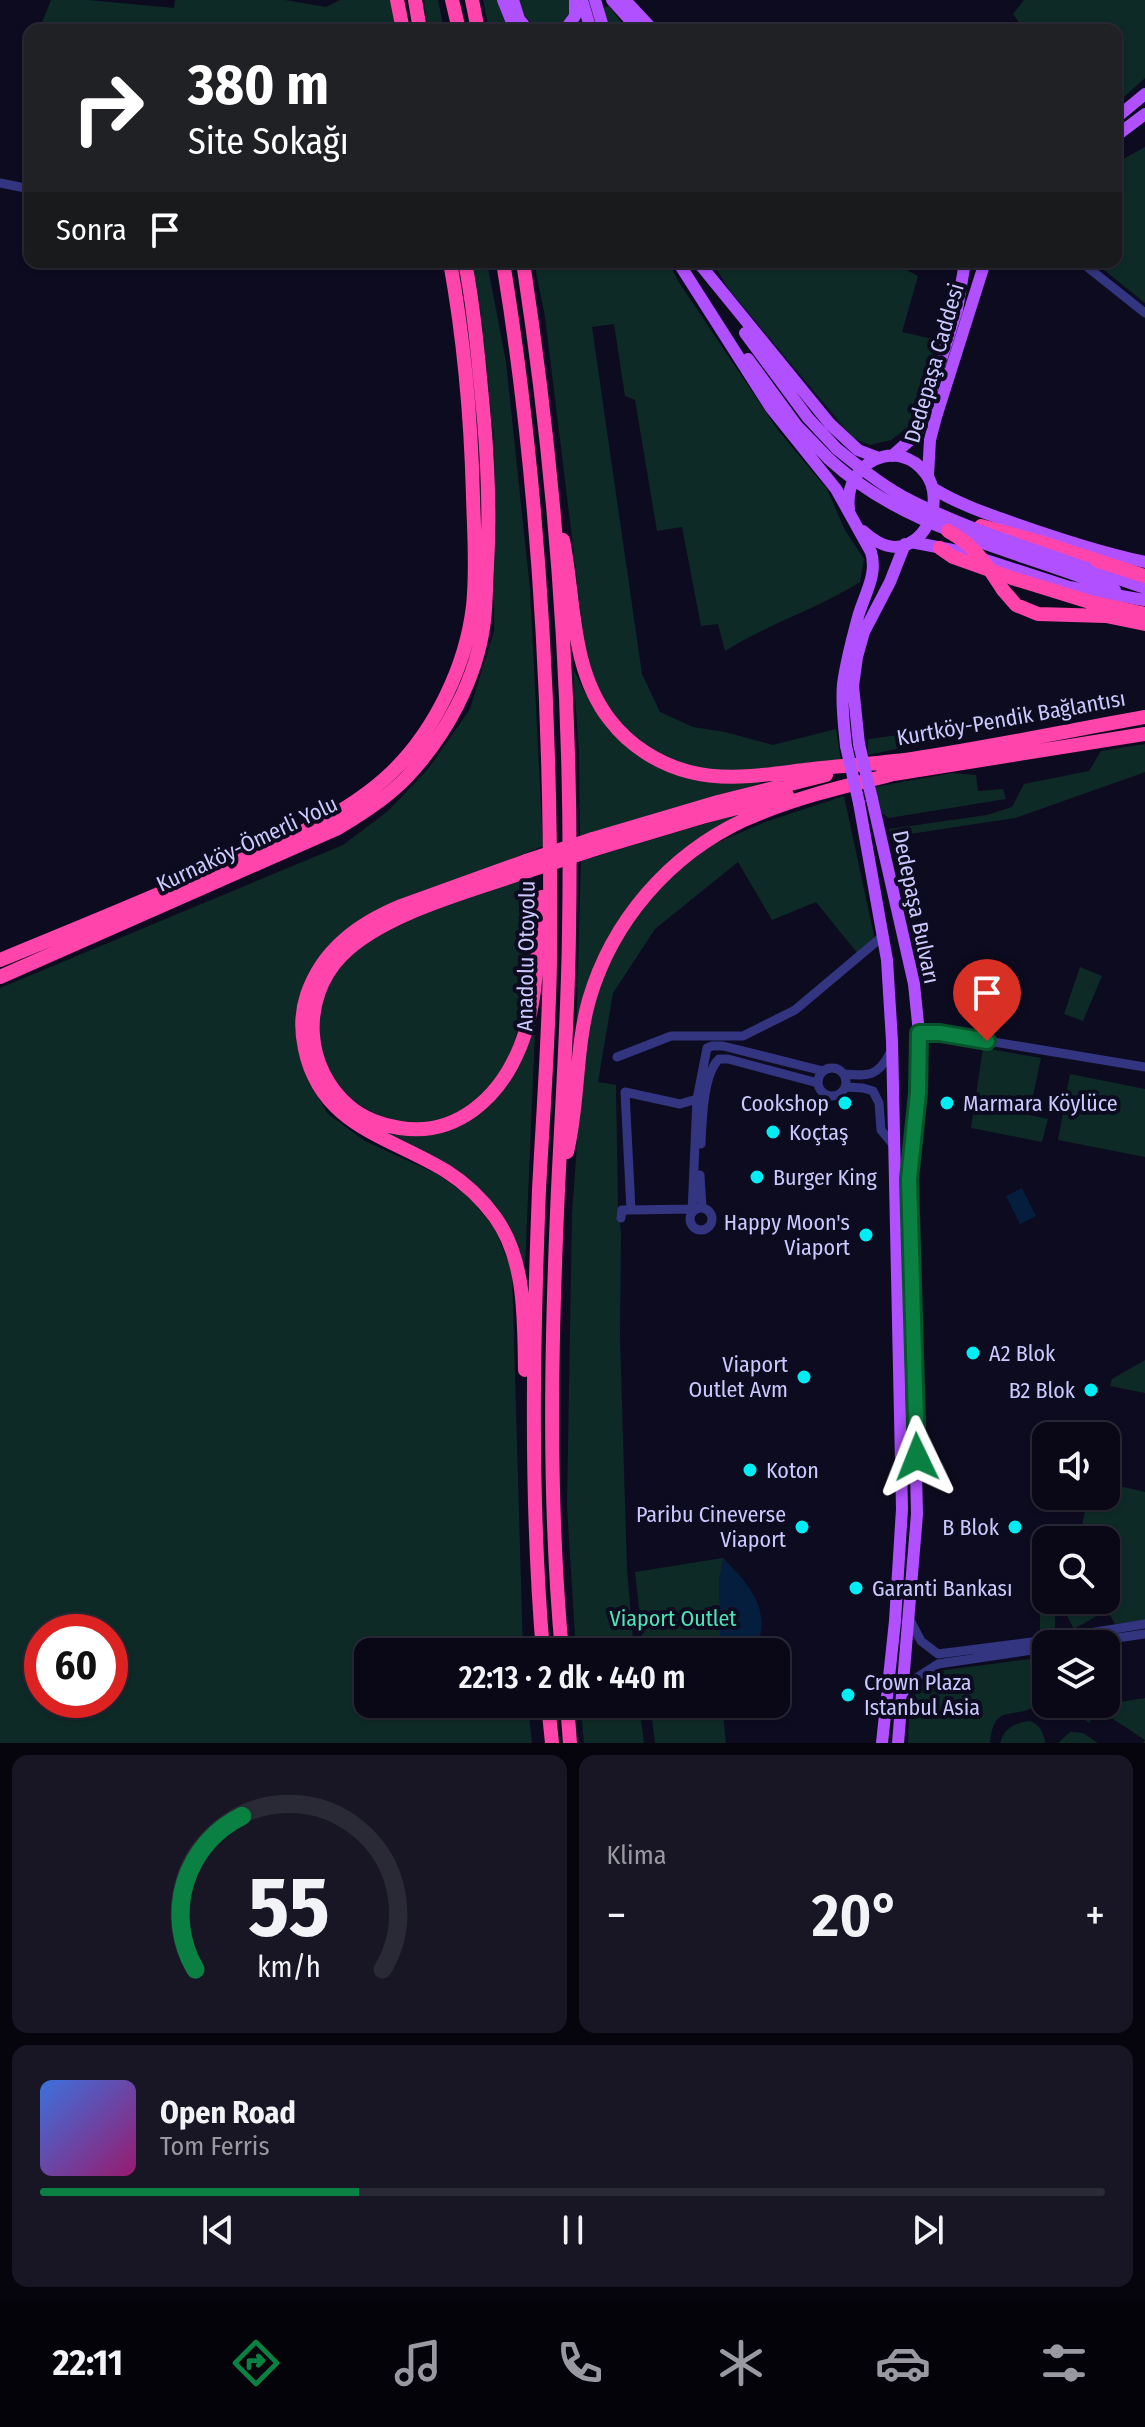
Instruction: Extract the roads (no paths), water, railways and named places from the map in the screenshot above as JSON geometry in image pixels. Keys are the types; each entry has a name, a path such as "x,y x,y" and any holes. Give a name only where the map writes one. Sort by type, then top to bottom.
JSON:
{"highway":[{"path":"397,0 404,24"},
{"path":"404,0 406,24"},
{"path":"418,0 421,24"},
{"path":"452,0 458,24"},
{"path":"472,0 477,24"},
{"name":"Kurnaköy-Ömerli Yolu","path":"0,960 260,851 328,817 355,802 392,772 429,725 444,698 462,652 473,608 475,557 466,380 451,268"},
{"name":"Kurnaköy-Ömerli Yolu","path":"0,977 338,828 406,779 439,736 454,712 469,677 484,623 489,529 488,466 466,268"},
{"name":"Anadolu Otoyolu","path":"504,268 524,416 537,545 546,702 550,962 534,1336 535,1506 542,1638"},
{"name":"Anadolu Otoyolu","path":"524,268 550,481 569,788 569,930 552,1434 561,1638"},
{"path":"550,481 568,565 573,614 584,670 601,708 634,745 671,765 692,772 722,776 888,768"},
{"path":"948,524 1040,542 1087,568 1145,576"},
{"path":"948,524 979,553 1016,605 1038,614 1106,616 1145,624"},
{"path":"940,548 953,557 1012,578 1090,602 1145,614"},
{"name":"Kurtköy-Pendik Bağlantısı","path":"888,768 909,759 1145,717"},
{"name":"Kurtköy-Pendik Bağlantısı","path":"888,768 1145,734"},
{"path":"535,1506 525,1408 521,1292 516,1261 509,1243 497,1220 468,1187 446,1171 372,1134 339,1112 314,1078 305,1049 302,1021 304,1004 316,973 348,935 401,906 594,844 888,768"},
{"path":"558,1193 570,1139 581,1041 589,1002 603,962 637,905 679,862 727,829 761,813 888,768"},
{"path":"527,866 374,930 354,944 333,967 317,994 312,1026 314,1045 324,1074 352,1108 380,1124 412,1130 440,1127 475,1110 506,1075 521,1044 532,997 549,833"},
{"path":"549,1718 552,1743"},
{"path":"568,1718 570,1743"}],"main road":[{"path":"503,0 513,24"},
{"path":"513,0 523,24"},
{"path":"569,24 575,16 575,0"},
{"path":"582,0 589,24"},
{"path":"595,0 602,24"},
{"path":"612,0 634,24"},
{"path":"625,0 647,24"},
{"path":"1122,113 1145,94"},
{"path":"1122,131 1145,114"},
{"path":"682,268 771,408 826,476 871,552 873,572 859,614 843,685 843,713 865,801"},
{"path":"701,268 833,454 866,490 918,519 948,524"},
{"path":"702,268 830,424 858,450 885,457 906,458 928,475 934,489 932,514 922,532 908,543 896,547 870,537 853,518 848,499 850,485 857,473 866,464 885,457"},
{"name":"Dedepaşa Caddesi","path":"885,457 909,441 919,429 957,310 964,268"},
{"name":"Dedepaşa Caddesi","path":"928,475 930,440 936,417 983,268"},
{"path":"691,283 797,426 833,454"},
{"path":"934,489 953,501 1038,532 1111,555 1145,562"},
{"path":"908,543 958,551 1069,587 1145,600"},
{"path":"852,745 857,657 864,632 908,543"},
{"path":"1087,568 1145,588"},
{"path":"1087,568 1145,600"},
{"name":"Dedepaşa Bulvarı","path":"865,801 887,960 892,1050 902,1509 895,1621 882,1743"},
{"name":"Dedepaşa Bulvarı","path":"865,801 909,963 919,1033 909,1179 917,1514 898,1743"},
{"path":"887,960 897,951 909,963"},
{"path":"893,1110 903,1116 910,1114 916,1106"}],"street":[{"path":"0,183 24,188"},
{"path":"1089,268 1145,313"},
{"path":"617,1057 671,1036 743,1036 795,1010 883,936"},
{"path":"919,1033 940,1033 1145,1067"},
{"path":"695,1209 697,1099 707,1048 715,1045 823,1071 832,1068 844,1074 872,1074 886,1063 892,1050"},
{"path":"695,1209 702,1121 707,1090 720,1052 715,1045"},
{"path":"705,1057 708,1062 739,1061 818,1083"},
{"path":"823,1071 818,1083 822,1092 830,1096 839,1095 846,1087 844,1074"},
{"path":"846,1087 873,1091 879,1103 881,1130 894,1146"},
{"path":"631,1210 625,1092 680,1104 697,1099"},
{"path":"621,1218 622,1210 695,1209"},
{"path":"907,1612 925,1646 938,1654 1145,1624"},
{"path":"1120,1638 1145,1634"},
{"path":"900,1701 913,1680 938,1664 1032,1650"}],"water":[{"path":"1022,1188 1036,1216 1020,1224 1006,1196"},
{"path":"723,1558 756,1600 762,1624 760,1638 720,1638 719,1581"}],"place":[{"name":"Cookshop","path":"845,1103"},
{"name":"Marmara Köylüce","path":"947,1103"},
{"name":"Koçtaş","path":"773,1132"},
{"name":"Burger King","path":"757,1177"},
{"name":"Happy Moon's Viaport","path":"866,1235"},
{"name":"A2 Blok","path":"973,1353"},
{"name":"Viaport Outlet Avm","path":"804,1377"},
{"name":"B2 Blok","path":"1091,1390"},
{"name":"Koton","path":"750,1470"},
{"name":"Paribu Cineverse Viaport","path":"802,1527"},
{"name":"B Blok","path":"1015,1527"},
{"name":"Garanti Bankası","path":"856,1588"},
{"name":"Crown Plaza Istanbul Asia","path":"848,1695"}],"park label":[{"name":"Viaport Outlet","path":"673,1618"}]}
